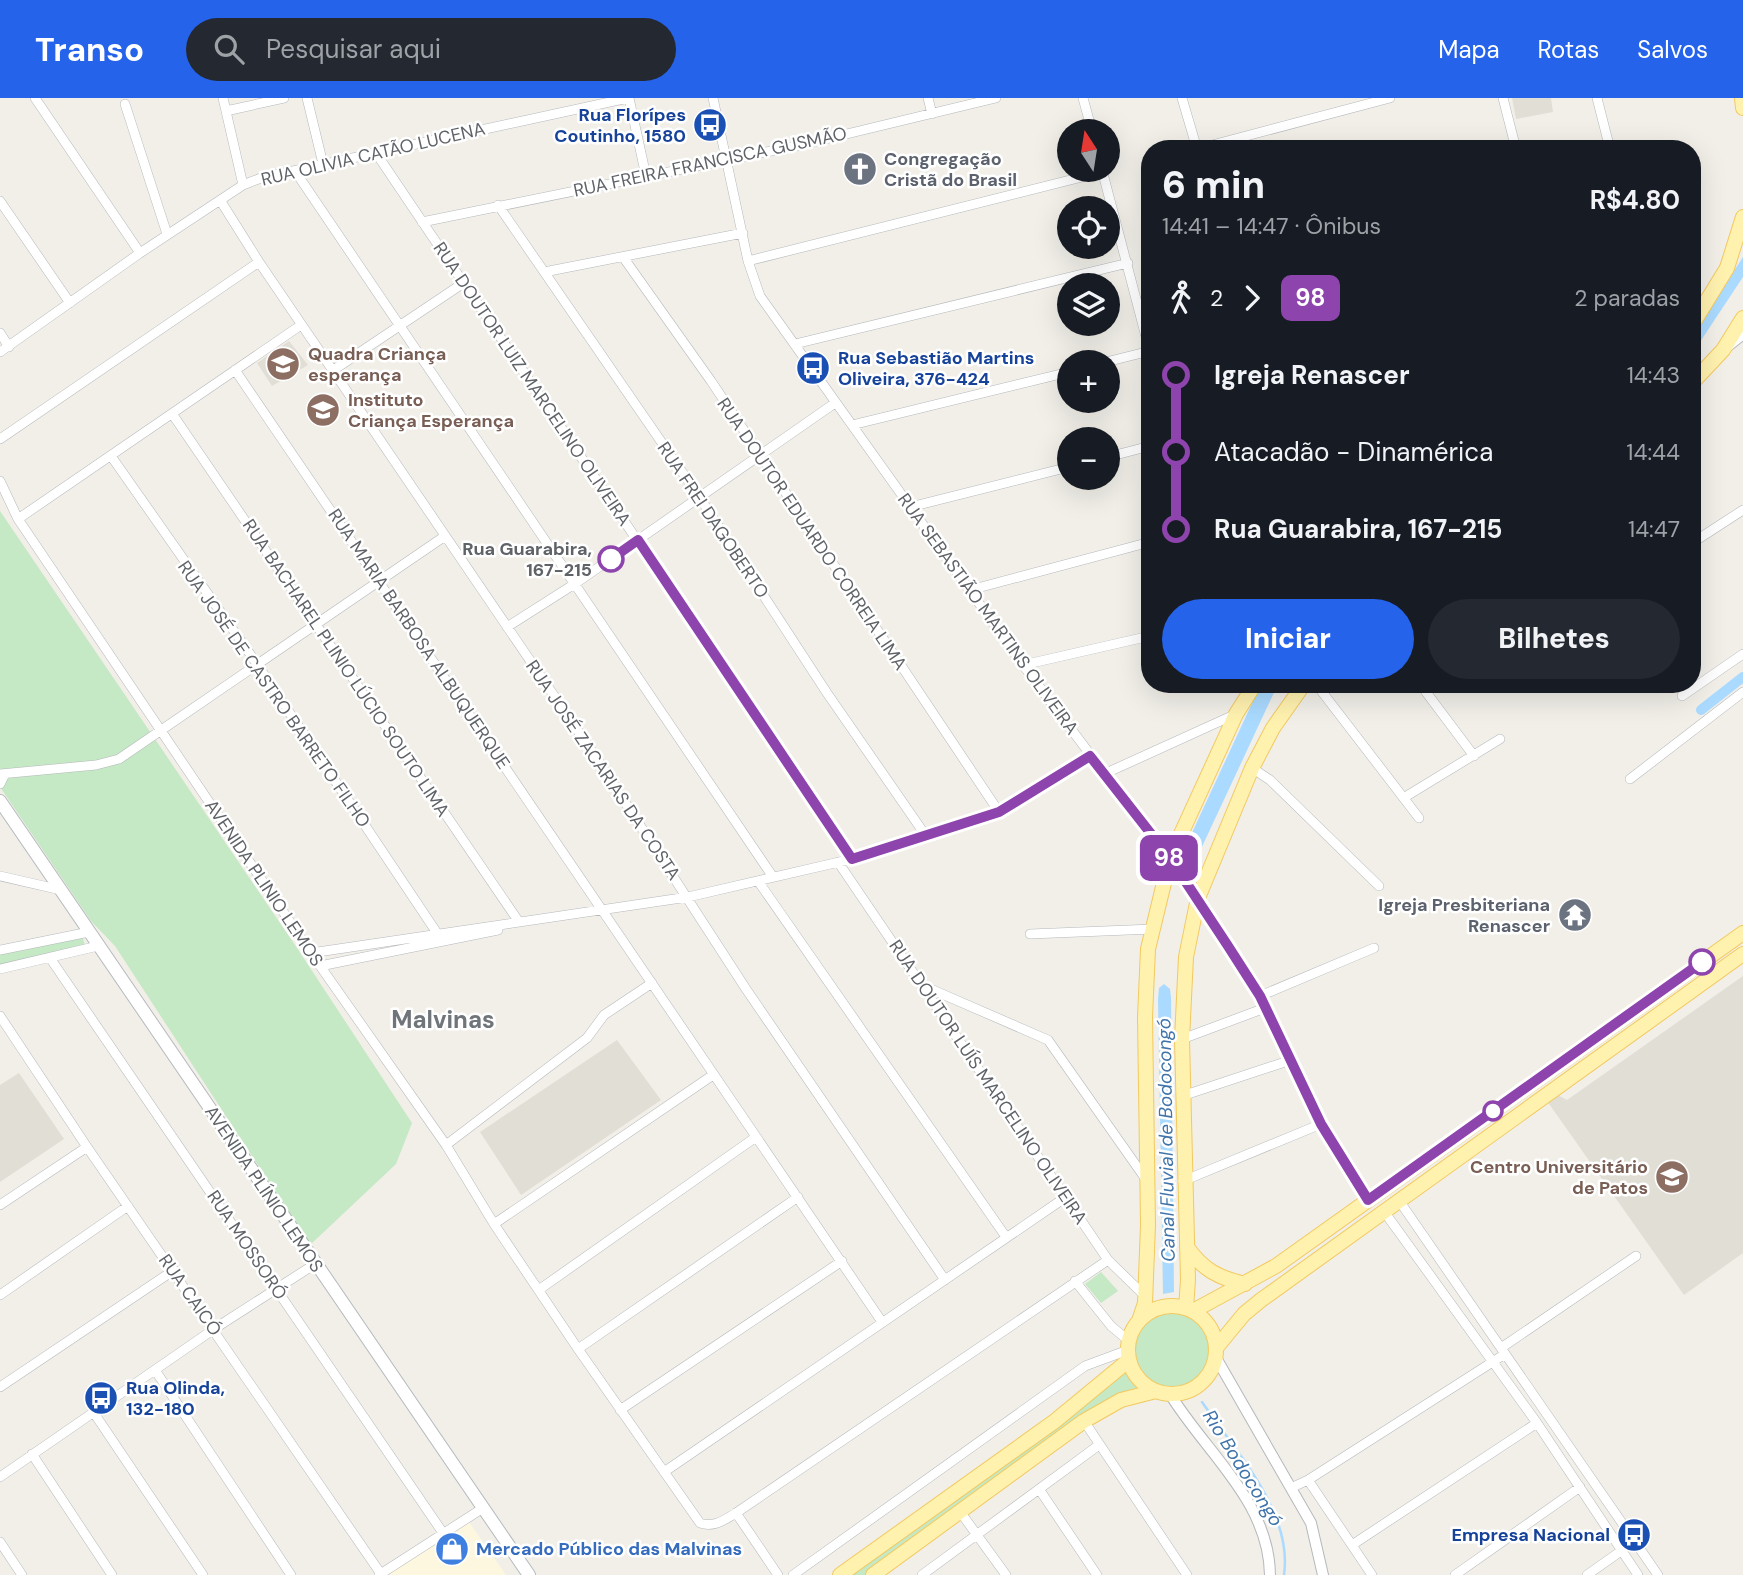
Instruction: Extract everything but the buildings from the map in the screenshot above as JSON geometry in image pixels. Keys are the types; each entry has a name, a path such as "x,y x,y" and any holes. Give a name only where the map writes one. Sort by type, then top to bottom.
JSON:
{"main road":[{"path":"1742,98 1743,108"},
{"path":"1701,310 1727,268 1743,217"},
{"path":"1701,373 1723,349 1743,318"},
{"path":"840,1575 1055,1421 1128,1350 1146,1297 1148,1225 1145,1178 1145,970 1170,858 1236,714 1249,693"},
{"path":"1216,1352 1209,1326 1189,1310 1182,1096 1186,957 1198,898 1252,768 1273,728 1298,693"},
{"name":"AVENIDA PLÍNIO LEMOS","path":"0,801 529,1575"},
{"path":"1139,1321 1161,1307 1189,1310 1245,1284 1368,1200 1743,933"},
{"path":"873,1575 1084,1421 1121,1400 1198,1386 1208,1376 1216,1352 1244,1314 1261,1300 1398,1199 1743,954"},
{"path":"1186,1245 1208,1271 1220,1278 1245,1284"},
{"path":"1128,1350 1144,1384 1163,1393"}],"street":[{"path":"35,98 140,253"},
{"path":"223,98 243,185"},
{"path":"226,111 284,98"},
{"path":"307,98 323,164"},
{"path":"629,98 646,176"},
{"name":"RUA OLIVIA CATÃO LUCENA","path":"0,352 167,234 243,185 323,164 629,98"},
{"name":"RUA SEBASTIÃO MARTINS OLIVEIRA","path":"713,98 748,261 760,296 1023,665 1198,898 1260,996 1288,1061 1321,1124 1368,1200"},
{"path":"928,98 932,114"},
{"name":"RUA FREIRA FRANCISCA GUSMÃO","path":"422,222 727,160 996,98"},
{"path":"1083,98 1089,119"},
{"path":"1182,98 1194,140"},
{"path":"1231,140 1390,98"},
{"path":"1503,98 1514,140"},
{"path":"1597,98 1608,140"},
{"path":"125,104 167,234"},
{"name":"RUA DOUTOR LUIZ MARCELINO OLIVEIRA","path":"376,153 852,859"},
{"path":"295,171 773,877"},
{"path":"748,261 1059,182"},
{"path":"1105,182 1141,315"},
{"name":"RUA JOSÉ ZACARIAS DA COSTA","path":"220,200 301,326 688,897 746,989 945,1280"},
{"path":"0,201 70,303"},
{"name":"RUA FREI DAGOBERTO","path":"498,205 700,498 827,693 926,836"},
{"path":"544,272 743,233"},
{"name":"RUA DOUTOR EDUARDO CORREIA LIMA","path":"623,257 999,812"},
{"path":"0,439 259,262"},
{"path":"795,344 1128,263"},
{"path":"332,371 462,284"},
{"path":"0,481 18,519 301,326"},
{"path":"0,333 9,347"},
{"path":"1723,349 1743,334"},
{"path":"1120,358 1141,353"},
{"name":"RUA MARIA BARBOSA ALBUQUERQUE","path":"235,370 881,1322"},
{"path":"852,425 1057,375"},
{"path":"507,627 576,583 835,403"},
{"name":"RUA BACHAREL PLINIO LÚCIO SOUTO LIMA","path":"173,415 519,922"},
{"path":"1120,454 1141,448"},
{"name":"RUA JOSÉ DE CASTRO BARRETO FILHO","path":"111,456 257,664 437,933"},
{"path":"910,507 1057,470"},
{"path":"1701,537 1743,510"},
{"name":"AVENIDA PLINIO LEMOS","path":"18,519 311,953 446,1145 494,1224"},
{"path":"0,784 3,774 96,765 119,760 137,750 160,730 445,536"},
{"path":"971,590 1141,544"},
{"path":"1023,665 1141,638"},
{"path":"1701,683 1743,654"},
{"path":"1630,779 1743,692"},
{"path":"1323,693 1419,818"},
{"path":"1427,693 1474,756"},
{"path":"1682,696 1686,693"},
{"path":"1104,774 1236,714"},
{"path":"1405,797 1500,739"},
{"path":"311,953 688,897 852,859 999,812 1090,756"},
{"path":"1252,768 1270,780 1380,886"},
{"name":"RUA DOUTOR LUÍS MARCELINO OLIVEIRA","path":"838,862 925,986 1108,1260 1146,1297"},
{"path":"0,876 61,890"},
{"path":"758,880 1006,1237"},
{"path":"320,966 603,909"},
{"path":"1031,934 1153,929"},
{"path":"0,950 89,932"},
{"path":"0,969 99,946"},
{"path":"1260,996 1374,948"},
{"name":"RUA MOSSORÓ","path":"50,958 443,1532"},
{"path":"446,1145 587,1038 604,1015 652,983"},
{"path":"925,986 1048,1040 1145,1178"},
{"path":"1182,1039 1265,1007"},
{"name":"RUA CAICÓ","path":"0,1016 380,1574"},
{"path":"1182,1096 1288,1061"},
{"path":"713,1075 494,1224 620,1410 700,1522 708,1526 736,1513 1108,1260"},
{"path":"1184,1181 1321,1124"},
{"path":"540,1289 756,1137"},
{"path":"0,1205 87,1147"},
{"path":"578,1349 798,1197"},
{"path":"664,1472 1066,1197"},
{"path":"1398,1199 1658,1575"},
{"path":"0,1295 128,1206"},
{"path":"1383,1210 1536,1423 1638,1575"},
{"path":"1293,1487 1493,1362 1503,1351 1636,1256"},
{"path":"620,1410 842,1261"},
{"path":"0,1477 214,1329 315,1264"},
{"path":"0,1387 174,1270"},
{"path":"793,1575 1085,1366 1128,1350 1075,1281"},
{"path":"1216,1352 1311,1523 1323,1575"},
{"path":"155,1370 291,1575"},
{"path":"1163,1393 1258,1519 1268,1550 1270,1575"},
{"path":"94,1413 203,1575"},
{"path":"1084,1421 1187,1575"},
{"path":"1352,1545 1536,1423"},
{"path":"1546,1438 1556,1431"},
{"path":"922,1575 1099,1446"},
{"path":"32,1454 112,1575"},
{"path":"1308,1480 1372,1575"},
{"path":"1455,1575 1580,1487"},
{"path":"1039,1489 1097,1575"},
{"path":"380,1574 483,1508"},
{"path":"736,1513 778,1575"},
{"path":"961,1513 1006,1575"},
{"path":"0,1542 22,1575"},
{"path":"1587,1575 1621,1550"}],"shaded area":[{"path":"1512,98 1551,98 1553,112 1516,119"},
{"name":"Quadra Criança esperança","path":"289,341 308,365 272,386 257,363"},
{"name":"Instituto Criança Esperança","path":"328,394 341,411 315,425 305,409"},
{"name":"Centro Universitário de Patos","path":"1743,976 1743,1253 1684,1295 1547,1101 1556,1094 1567,1100"},
{"path":"617,1040 661,1100 521,1195 480,1132"},
{"path":"19,1073 64,1139 0,1182 0,1085"},
{"name":"Mercado Público das Malvinas","path":"469,1522 506,1575 376,1575"}],"green space":[{"path":"0,511 297,948 412,1123 396,1164 310,1245 115,946 91,921 0,787"},
{"path":"82,936 85,945 0,965 0,953"},
{"path":"1101,1272 1118,1291 1101,1303 1085,1284"},
{"path":"1172,1308 1188,1311 1201,1320 1210,1333 1213,1349 1210,1365 1201,1378 1188,1387 1172,1390 1156,1387 1143,1378 1134,1365 1131,1349 1134,1333 1143,1320 1156,1311"},
{"path":"1128,1364 1132,1375 1150,1390 1125,1395 869,1575 843,1575"}],"water":[{"path":"1743,257 1743,277 1701,340 1701,321"},
{"path":"1257,693 1274,693 1193,866 1183,875 1179,867 1184,850"},
{"name":"Canal Fluvial de Bodocongó","path":"1164,984 1170,989 1171,998 1174,1292 1163,1294 1158,999 1159,988"}],"waterway":[{"path":"1701,710 1743,677"},
{"name":"Rio Bodocongó","path":"1202,1402 1245,1462 1271,1506 1280,1528 1284,1575"}],"bus line":[{"name":"98","path":"611,559 638,540 852,859 999,812 1049,784 1090,756 1170,858 1260,996 1288,1061 1321,1124 1368,1200 1702,962"}],"place":[{"name":"Rua Florípes Coutinho, 1580","path":"710,125"},
{"name":"Congregação Cristã do Brasil","path":"860,169"},
{"name":"Quadra Criança esperança","path":"283,364"},
{"name":"Rua Sebastião Martins Oliveira, 376-424","path":"813,368"},
{"name":"Instituto Criança Esperança","path":"323,410"},
{"name":"Rua Guarabira, 167-215","path":"611,559"},
{"name":"Igreja Presbiteriana Renascer","path":"1575,915"},
{"name":"Centro Universitário de Patos","path":"1672,1177"},
{"name":"Rua Olinda, 132-180","path":"101,1398"},
{"name":"Empresa Nacional","path":"1634,1535"},
{"name":"Mercado Público das Malvinas","path":"452,1549"}],"district":[{"name":"Malvinas","path":"443,1019"}]}
